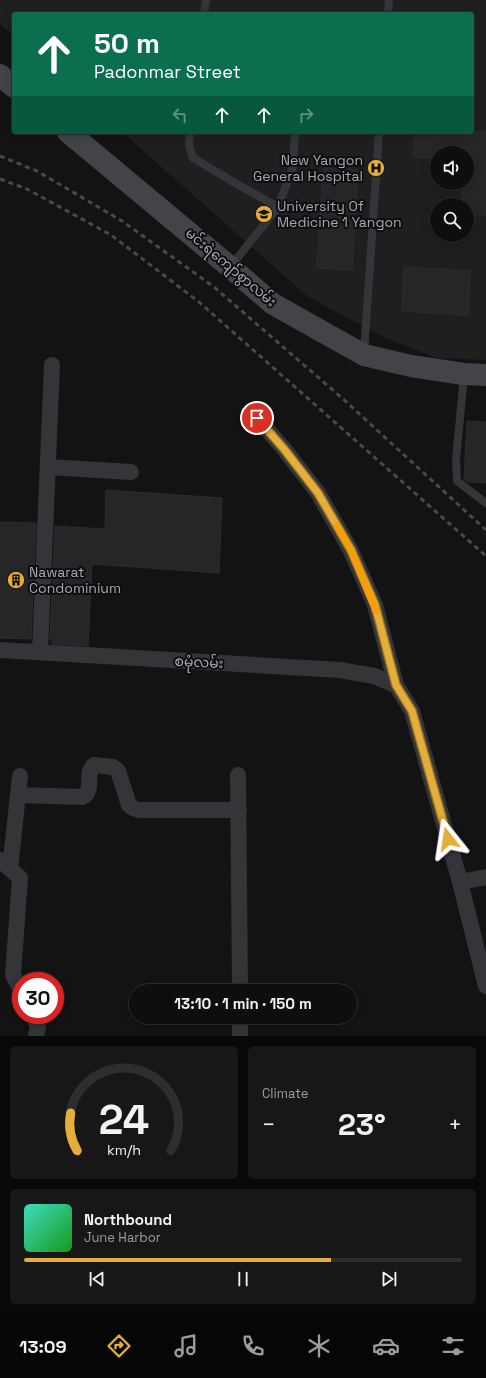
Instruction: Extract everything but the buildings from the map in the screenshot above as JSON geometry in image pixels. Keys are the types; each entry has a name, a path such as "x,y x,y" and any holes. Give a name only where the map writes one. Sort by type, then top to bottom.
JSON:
{"main road":[{"path":"0,75 12,85"},
{"name":"မင်းရဲကျော်စွာလမ်း","path":"70,134 273,304 364,355 411,366 464,374 486,375"}],"street":[{"path":"40,652 52,366"},
{"path":"257,418 284,449 318,493 351,550 375,605 396,685 412,711 460,882 485,981"},
{"path":"48,467 131,472"},
{"name":"စမုံလမ်း","path":"0,650 340,670 374,676 396,685"},
{"path":"18,795 85,796 88,793 90,770 94,765 113,767 118,771 129,805 138,810 239,810"},
{"path":"238,775 240,984"},
{"path":"14,972 20,878 5,864 18,795 20,776"},
{"path":"460,882 486,877"},
{"path":"36,1036 38,1027 37,1024"},
{"path":"240,1024 240,1036"}],"lane":[{"path":"204,12 206,0"},
{"path":"388,12 389,0"},
{"path":"190,134 189,144 193,158 278,207"},
{"path":"230,267 278,207 293,167 295,134"},
{"path":"364,355 379,134"},
{"path":"464,374 456,460 457,480 486,503"}],"shaded area":[{"name":"New Yangon General Hospital","path":"0,0 486,0 486,360 437,358 383,337 307,296 124,134 474,134 474,12 12,12 12,34 0,24"}],"railway":[{"path":"0,156 37,171 122,221 214,287 342,398 486,530"},
{"path":"0,179 27,189 111,235 199,302 486,556"}],"slow traffic":[{"path":"337,526 351,550 375,605 376,611"}],"place":[{"name":"New Yangon General Hospital","path":"376,168"},
{"name":"University Of Medicine 1 Yangon","path":"264,214"},
{"name":"Nawarat Condominium","path":"16,580"}],"route":[{"path":"257,418 284,449 318,493 351,550 375,605 396,685 412,711 448,839"}]}
